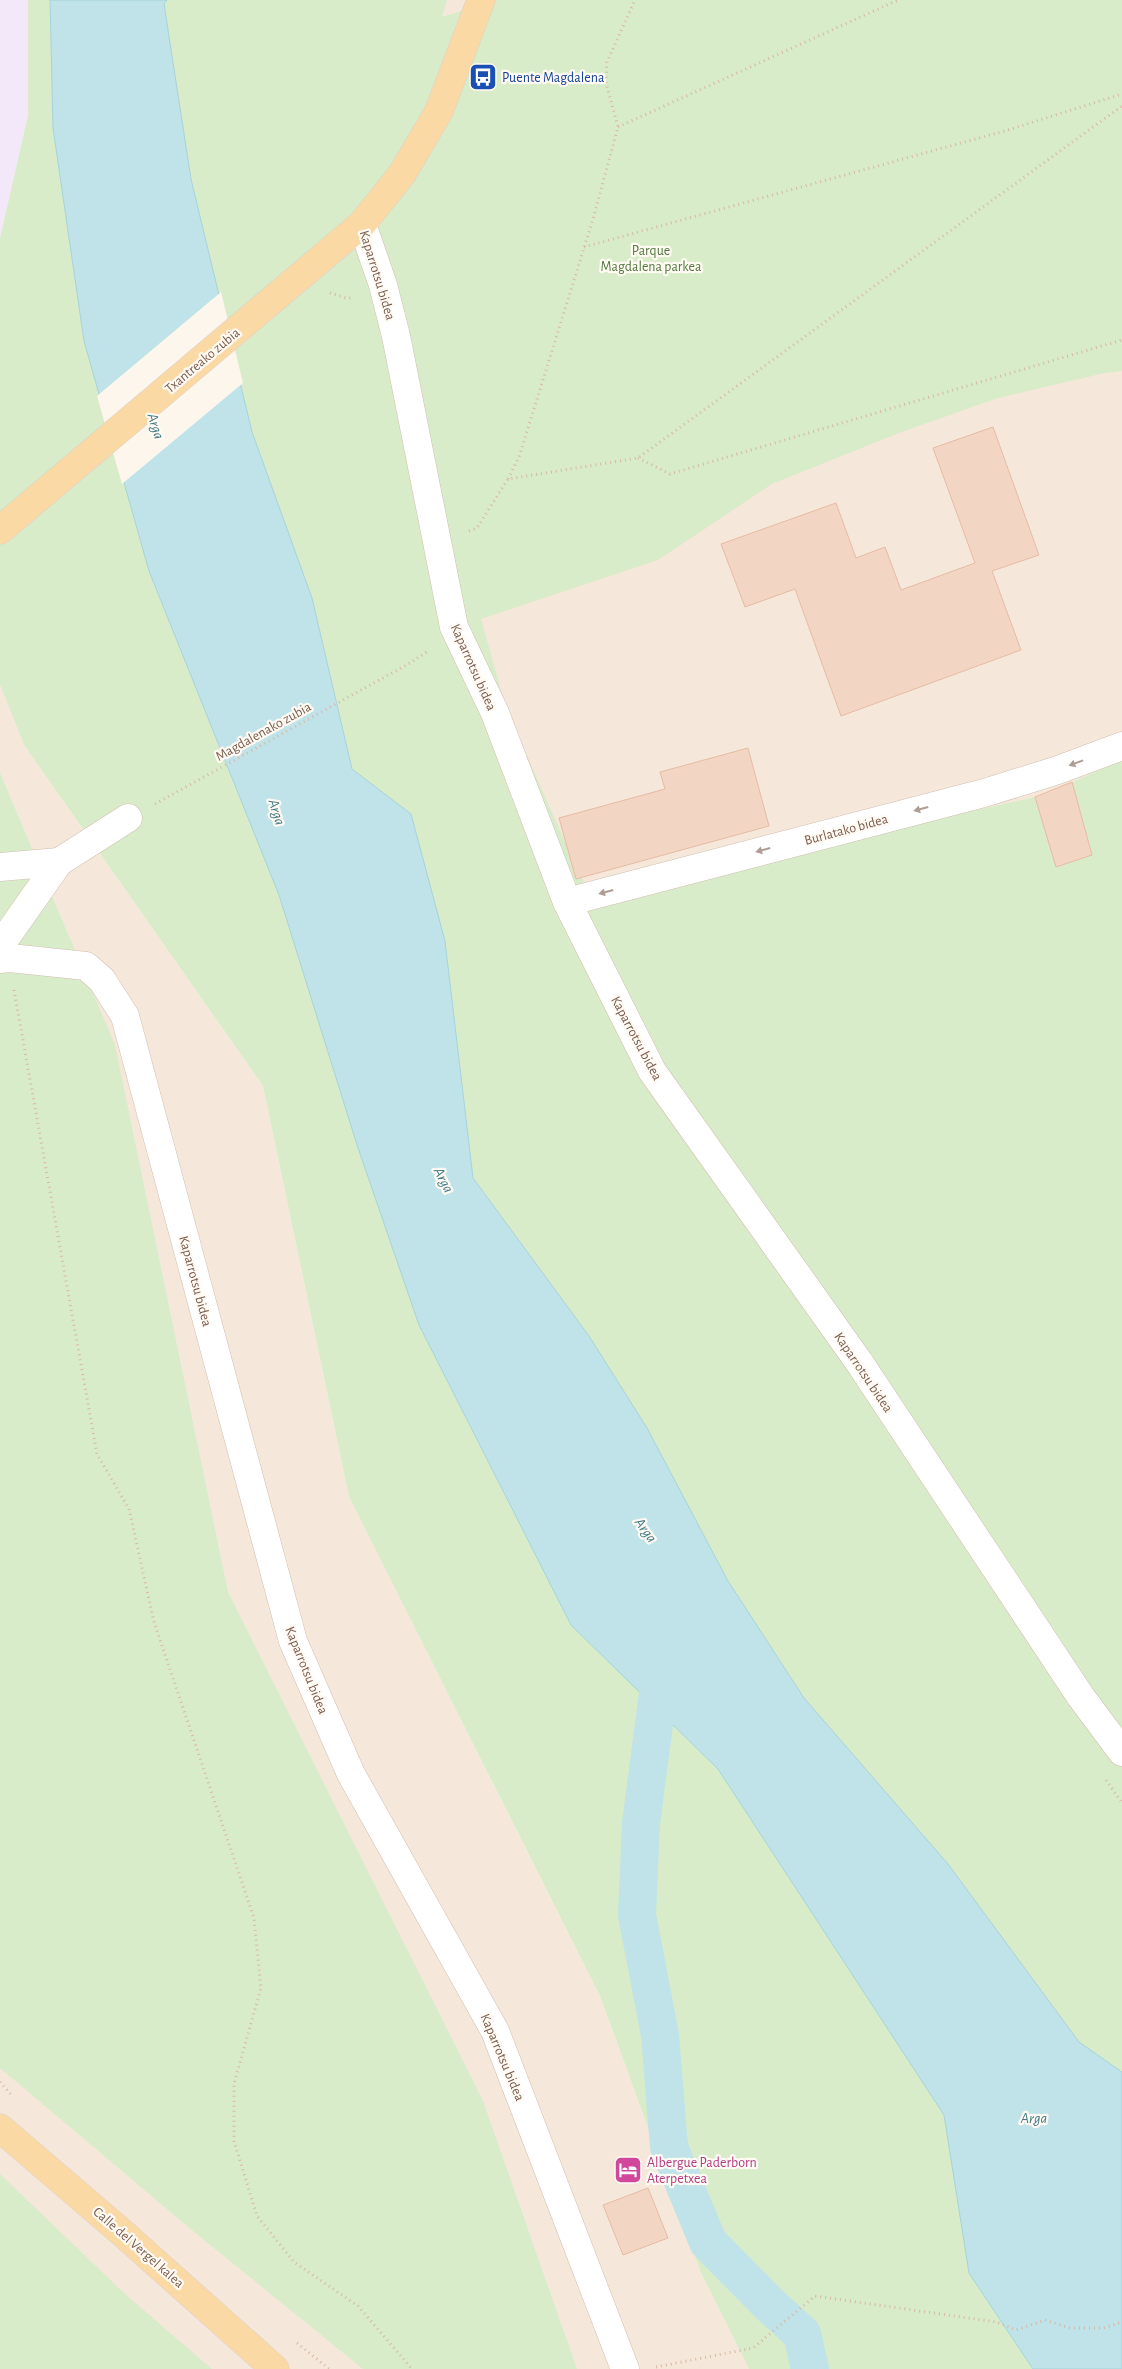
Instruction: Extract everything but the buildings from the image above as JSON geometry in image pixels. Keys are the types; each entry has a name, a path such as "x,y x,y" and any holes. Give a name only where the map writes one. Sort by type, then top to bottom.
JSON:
{"main road":[{"name":"Txantreako zubia","path":"1,529 362,224 402,174 439,111 481,0"},
{"name":"Calle del Vergel kalea","path":"0,2128 120,2230 275,2369"}],"street":[{"name":"Kaparrotsu bidea","path":"362,224 383,285 396,336 454,627 495,713 568,902 652,1071 859,1362 1076,1689 1122,1752"},
{"name":"Burlatako bidea","path":"568,902 984,793 1055,771 1122,746"},
{"path":"5,951 59,862 128,818"},
{"path":"0,867 59,862"},
{"name":"Kaparrotsu bidea","path":"5,951 86,966 102,980 125,1016 293,1641 351,1774 495,2031 624,2369"}],"path":[{"path":"437,539 477,528 508,479 519,457 584,247 618,127 606,83 607,62 635,0"},
{"path":"618,127 898,0"},
{"path":"584,247 1008,130 1122,94"},
{"path":"508,479 638,458 1122,106"},
{"path":"638,458 670,474 1122,340"},
{"name":"Magdalenako zubia","path":"128,818 410,663"},
{"path":"5,951 97,1454 129,1509 154,1622 254,1918 261,1988 234,2084 234,2141 257,2216 294,2262 358,2306 412,2369"},
{"path":"646,2369 753,2348 815,2296 996,2322 1016,2330 1045,2320 1070,2328 1103,2328 1122,2322"}],"shaded area":[{"path":"0,0 28,0 28,115 0,238"},
{"path":"241,0 1122,0 1122,866 506,933"},
{"path":"0,685 24,745 263,1086 349,1497 600,1996 701,2273 749,2369 0,2369"}],"green space":[{"path":"28,0 50,0 53,128 84,341 149,571 279,895 357,1145 419,1325 571,1625 718,1769 944,2115 969,2273 1033,2369 749,2369 701,2273 600,1996 349,1497 263,1086 24,745 0,685 0,238 28,115"},
{"name":"Parque Magdalena parkea","path":"167,0 447,0 442,17 480,5 481,0 1122,0 1122,371 1105,373 998,398 899,433 772,484 658,560 481,619 506,708 578,871 592,896 1035,797 1056,867 1092,854 1072,782 1122,760 1122,2072 1079,2042 950,1867 804,1698 728,1581 647,1428 589,1336 473,1178 445,941 411,814 352,769 312,598 252,432 191,179 164,4"},
{"path":"0,773 115,1045 228,1592 483,2101 577,2369 363,2369 193,2231 0,2068"},
{"path":"0,2174 125,2294 212,2369 0,2369"}],"water":[{"name":"Arga","path":"50,0 167,0 164,4 191,179 252,432 312,598 352,769 411,814 445,941 473,1178 589,1336 647,1428 728,1581 804,1698 948,1864 1079,2042 1122,2072 1122,2369 1033,2369 969,2273 944,2115 718,1769 571,1625 419,1325 357,1145 279,895 149,571 84,341 53,128"}],"pier":[{"path":"221,292 243,383 122,484 97,396"}],"waterway":[{"path":"667,1658 661,1671 641,1823 637,1915 660,2035 669,2147 708,2242 769,2304 802,2334 810,2369"}],"place":[{"name":"Puente Magdalena","path":"483,77"},
{"name":"Albergue Paderborn Aterpetxea","path":"628,2170"}]}
